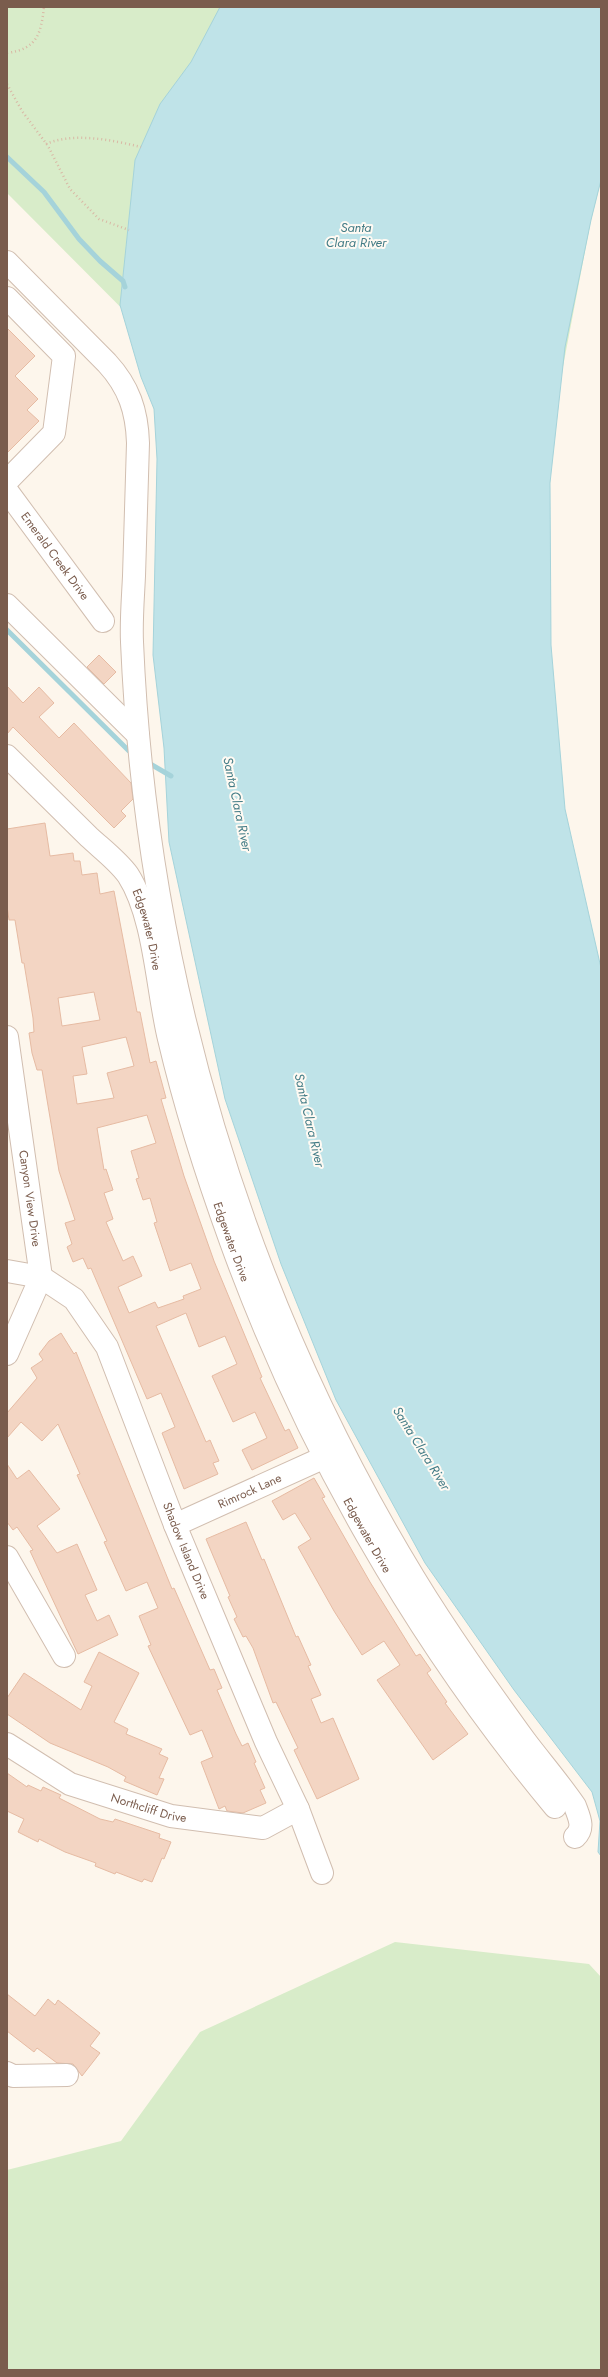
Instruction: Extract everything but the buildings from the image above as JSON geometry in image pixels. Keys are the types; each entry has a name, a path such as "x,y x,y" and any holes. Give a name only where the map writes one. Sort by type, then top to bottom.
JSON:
{"street":[{"path":"7,262 118,376 133,404 138,423 132,638 138,740 143,785 162,914 186,1030 205,1102 232,1190 332,1451 447,1630 500,1705 575,1806 581,1822 579,1834 575,1837"},
{"path":"7,298 64,356 54,433 7,482"},
{"name":"Emerald Creek Drive","path":"7,491 103,621"},
{"path":"7,605 138,740"},
{"name":"Edgewater Drive","path":"7,756 126,873 143,903 169,1039 202,1156 232,1243 273,1345 332,1451 399,1589 458,1680 555,1807"},
{"name":"Canyon View Drive","path":"7,1037 41,1276"},
{"name":"Shadow Island Drive","path":"7,1271 41,1276 74,1299 107,1347 175,1525 266,1742 298,1808 322,1873"},
{"path":"7,1354 41,1276"},
{"name":"Rimrock Lane","path":"175,1525 332,1451"},
{"path":"7,1557 64,1656"},
{"name":"Northcliff Drive","path":"7,1744 70,1784 171,1816 264,1828 298,1808"},
{"path":"7,2073 13,2076 67,2075"}],"path":[{"path":"7,53 27,48 35,41 40,32 44,7"},
{"path":"7,84 22,111 46,144 64,179 88,209 99,219 129,230"},
{"path":"46,144 65,138 86,138 141,147"}],"green space":[{"path":"7,7 601,7 601,180 591,220 561,377 374,562 7,193"},
{"path":"395,1942 589,1964 601,1977 601,2370 7,2370 7,2170 121,2141 200,2032"}],"water":[{"name":"Santa Clara River","path":"220,7 601,7 601,180 591,220 565,347 550,483 551,645 565,809 601,968 601,1856 598,1852 600,1821 592,1792 514,1690 425,1563 336,1400 281,1264 225,1099 169,842 164,748 153,655 157,459 154,409 141,377 120,305 135,160 160,104 191,62"}],"waterway":[{"path":"7,157 44,192 79,239 100,261 123,281 125,287"},
{"path":"7,630 129,751 135,755"},
{"path":"147,762 171,776"}]}
